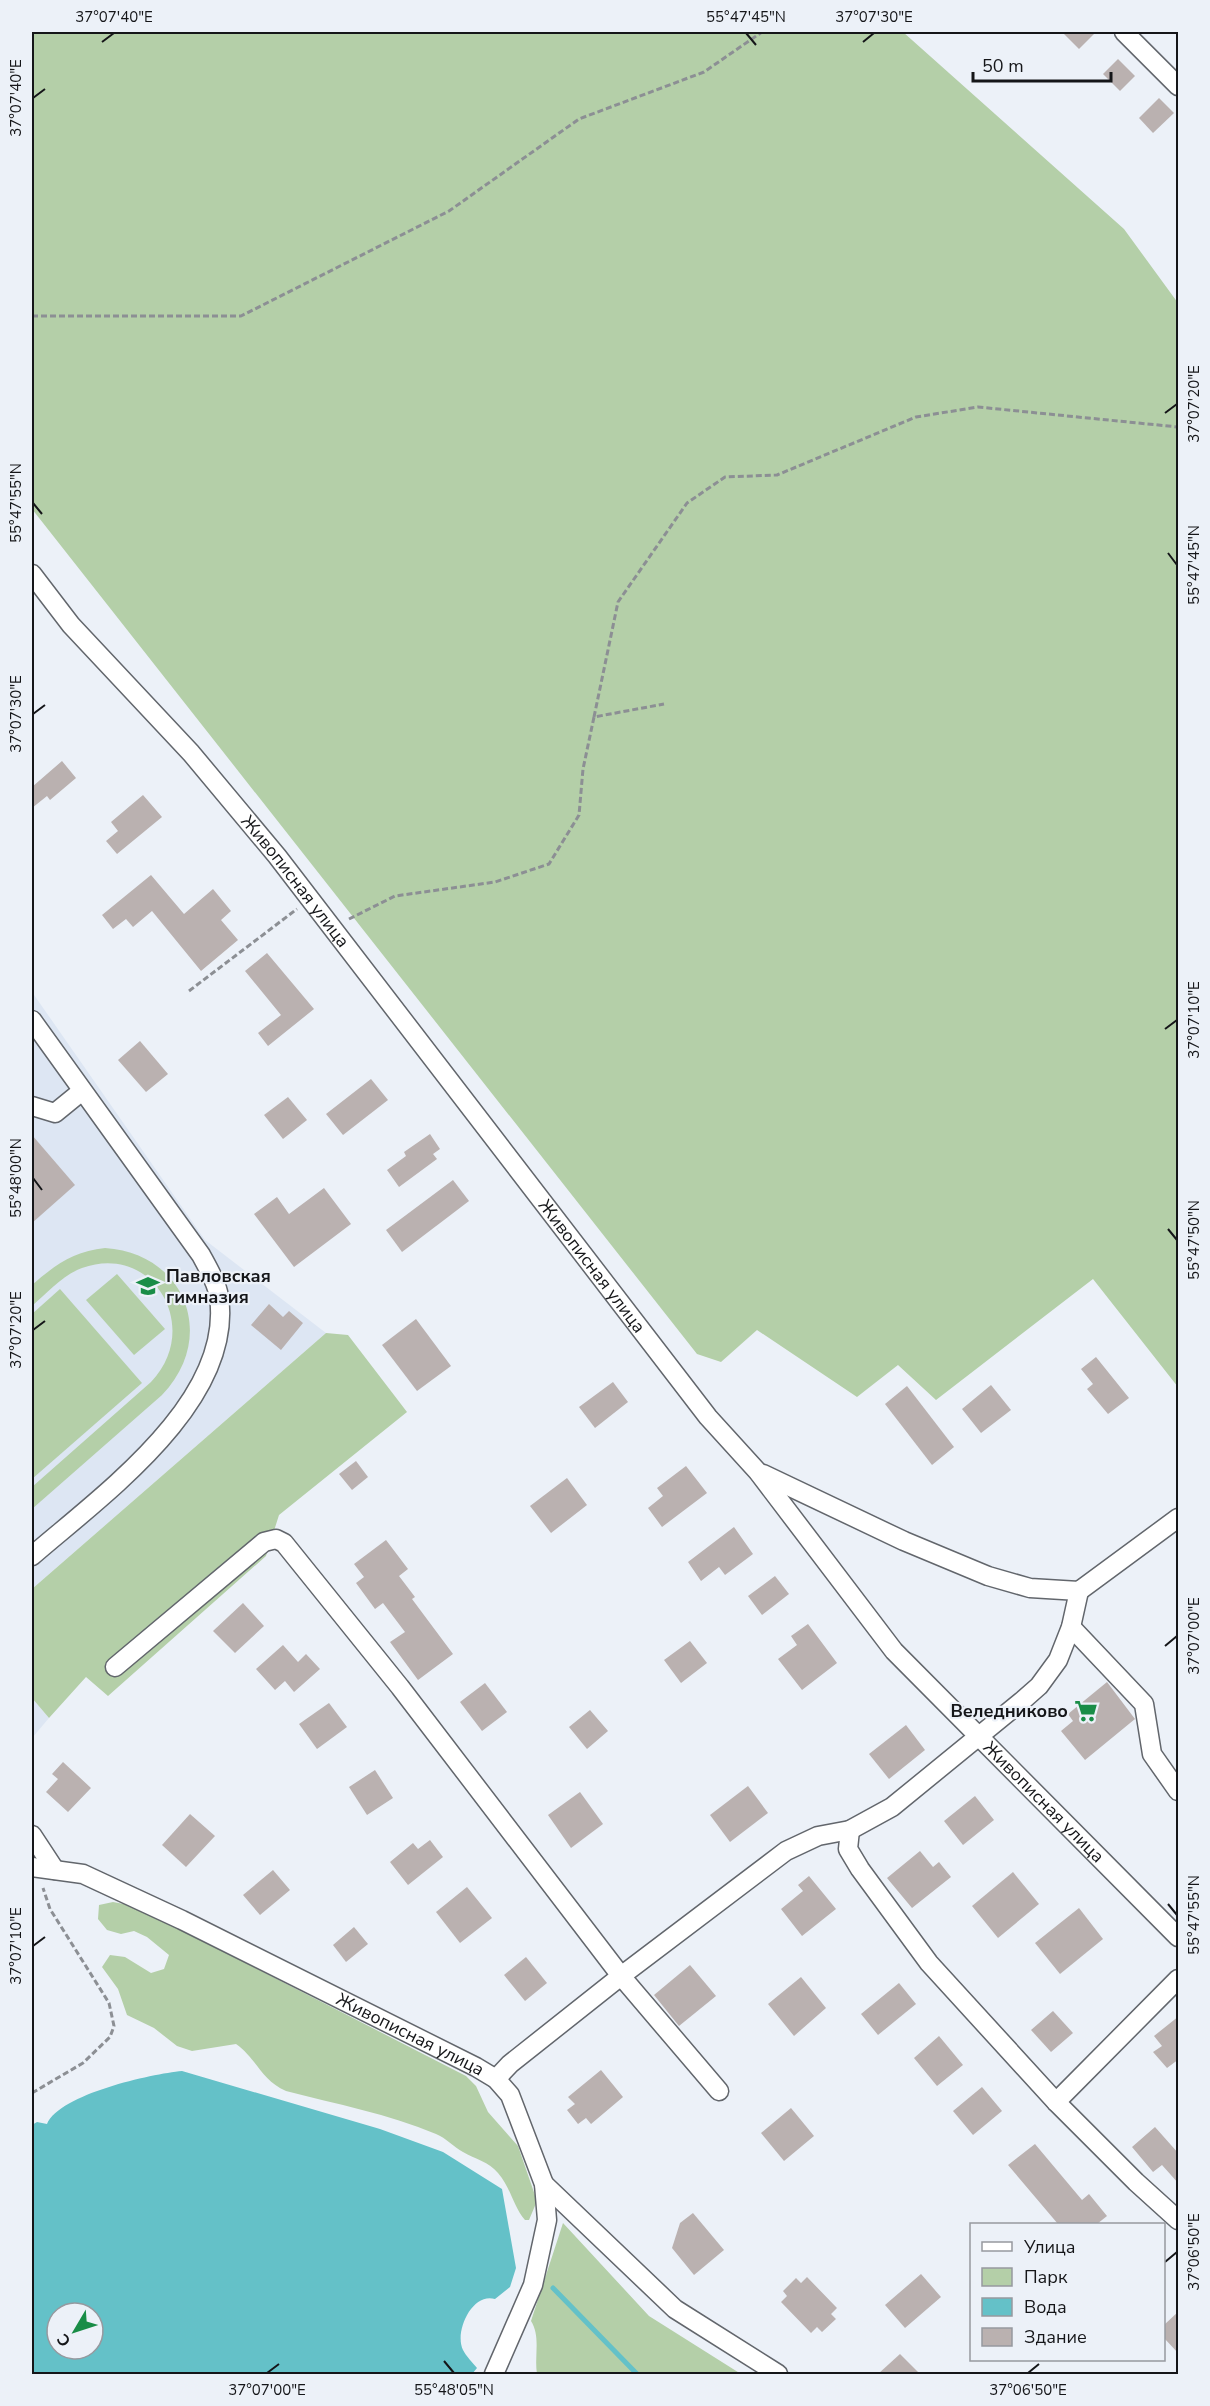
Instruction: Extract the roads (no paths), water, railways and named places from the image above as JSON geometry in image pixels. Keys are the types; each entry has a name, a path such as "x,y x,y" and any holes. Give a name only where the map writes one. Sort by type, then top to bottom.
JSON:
{"street":[{"path":"1124,32 1179,86"},
{"name":"Живописная улица","path":"32,574 71,625 190,753 311,899 708,1417 758,1472 894,1651 1179,1937"},
{"path":"32,1020 201,1255 219,1295 220,1318 218,1344 193,1395 165,1436 145,1457 32,1556"},
{"path":"32,1106 55,1113 82,1091"},
{"path":"758,1472 904,1541 987,1576 1030,1588 1079,1591 1179,1518"},
{"path":"115,1666 264,1542 276,1539 284,1543 400,1687 621,1976 719,2091"},
{"path":"496,2079 510,2064 621,1976 786,1851 818,1836 850,1830 892,1807 1040,1686 1058,1660 1071,1627 1079,1591"},
{"path":"1071,1627 1144,1704 1152,1754 1179,1791"},
{"path":"850,1830 848,1850 929,1963 1056,2102 1136,2182 1179,2220"},
{"path":"32,1835 42,1868"},
{"name":"Живописная улица","path":"42,1868 82,1874 182,1920 496,2079 510,2095 544,2184 547,2220 533,2285 494,2374"},
{"path":"1056,2102 1179,1979"},
{"path":"544,2184 675,2309 778,2374"}],"water":[{"path":"182,2071 380,2129 443,2152 502,2189 516,2268 510,2287 495,2299 487,2298 479,2301 472,2307 463,2324 461,2342 463,2350 477,2368 472,2374 32,2374 32,2125 37,2122 47,2124 55,2113 69,2103 129,2081"}],"waterway":[{"path":"553,2288 637,2374"}],"place":[{"name":"Павловская гимназия","path":"148,1286"},
{"name":"Веледниково","path":"1086,1711"}]}
